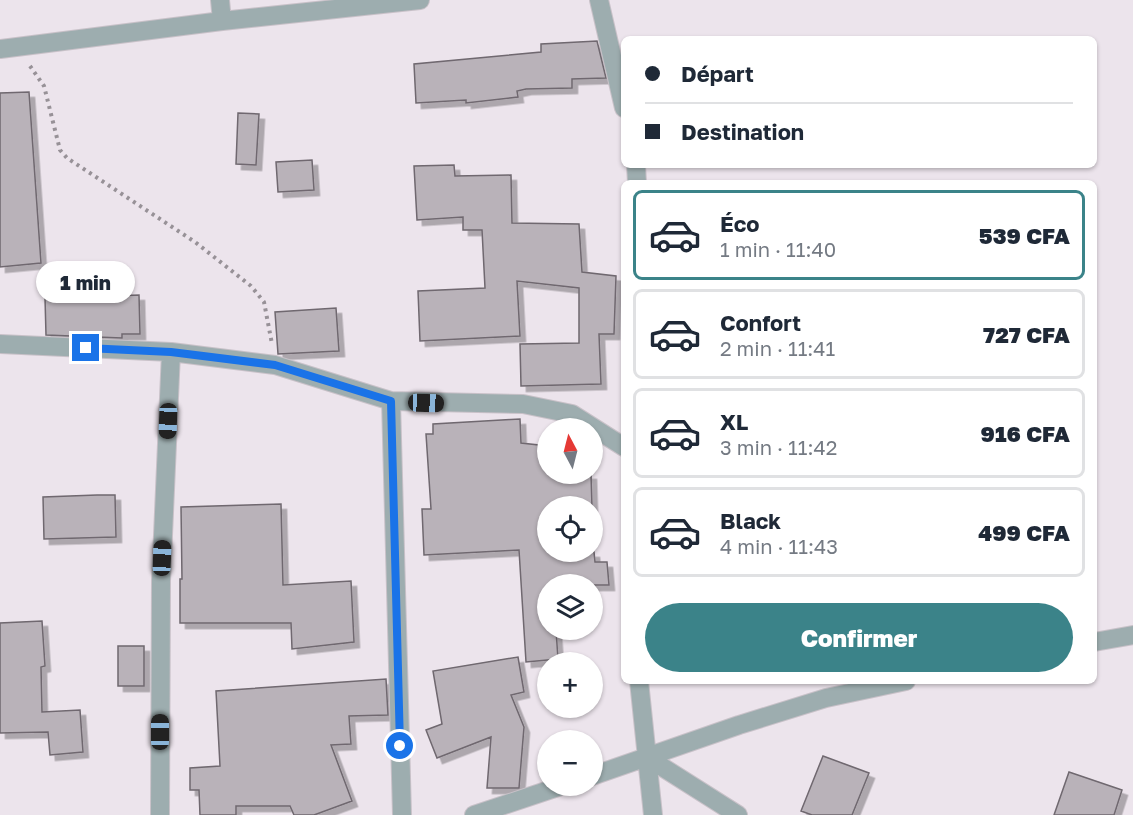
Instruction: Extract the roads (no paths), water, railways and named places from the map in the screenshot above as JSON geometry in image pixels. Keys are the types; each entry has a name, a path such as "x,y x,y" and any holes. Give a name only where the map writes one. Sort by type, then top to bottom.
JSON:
{"street":[{"path":"220,0 222,21"},
{"path":"8,49 222,21 420,0"},
{"path":"599,0 621,95"},
{"path":"0,344 171,352 275,365 391,401 523,404 572,414 621,445"},
{"path":"160,815 162,581 171,352"},
{"path":"391,401 402,815"},
{"path":"1097,641 1133,634"},
{"path":"639,684 653,815"},
{"path":"603,772 825,698 892,684"},
{"path":"648,758 738,815"},
{"path":"474,815 537,794"}]}
